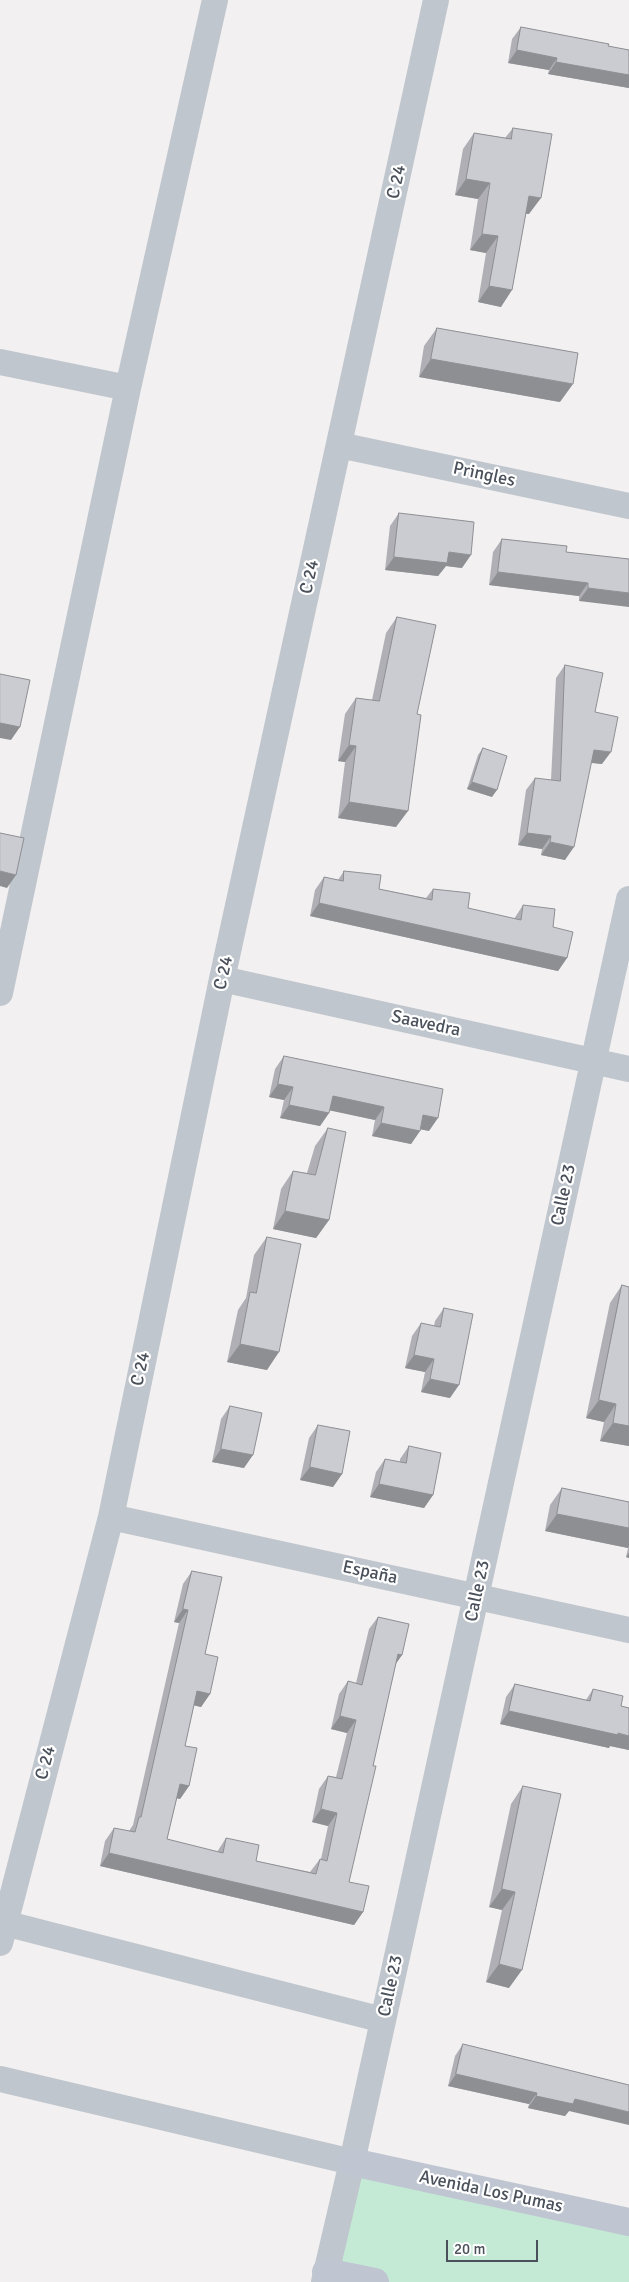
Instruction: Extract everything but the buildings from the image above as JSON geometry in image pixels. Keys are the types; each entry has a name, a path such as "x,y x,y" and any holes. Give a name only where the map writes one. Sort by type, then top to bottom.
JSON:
{"main road":[{"name":"Avenida Los Pumas","path":"352,2162 629,2222"},
{"path":"325,2277 375,2282"}],"street":[{"path":"0,992 6,933 215,0"},
{"name":"C 24","path":"2,1933 111,1517 222,979 436,0"},
{"path":"0,362 128,388"},
{"name":"Pringles","path":"339,444 629,506"},
{"name":"Calle 23","path":"325,2277 352,2162 629,899"},
{"name":"Saavedra","path":"222,979 629,1069"},
{"name":"España","path":"111,1517 629,1630"},
{"path":"2,1933 383,2020"},
{"path":"0,2079 352,2162"}],"green space":[{"path":"353,2163 629,2224 629,2282 381,2282 328,2271"}]}
